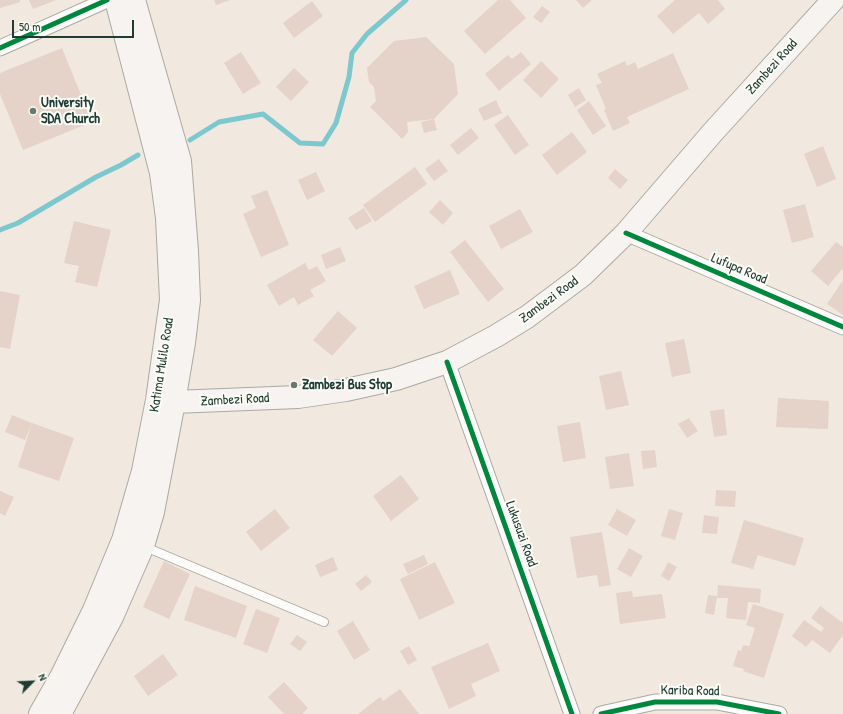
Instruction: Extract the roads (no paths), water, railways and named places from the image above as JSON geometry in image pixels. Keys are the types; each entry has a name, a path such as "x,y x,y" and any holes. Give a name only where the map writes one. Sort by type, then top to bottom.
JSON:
{"main road":[{"name":"Katima Mulilo Road","path":"60,714 112,617 143,546 153,512 166,401 171,300 167,218 161,173 116,0"},
{"name":"Katima Mulilo Road","path":"40,714 61,677 94,610 123,540 143,471 184,343 189,300 180,161 134,0"},
{"name":"Zambezi Road","path":"166,401 298,397 346,390 396,379 446,362 496,336 547,303 583,274 626,233 713,132 781,59 833,0"}],"street":[{"path":"0,48 108,0"},
{"name":"Lufupa Road","path":"626,233 843,327"},
{"name":"Lukusuzi Road","path":"446,362 572,714"},
{"name":"Kariba Road","path":"601,714 655,702 717,702 778,714"}],"lane":[{"path":"143,546 324,622"}],"waterway":[{"path":"190,140 219,122 263,114 300,143 323,144 336,123 349,77 352,53 367,34 406,0"},
{"path":"0,230 18,223 96,177 138,155"}],"place":[{"name":"University SDA Church","path":"33,111"},
{"name":"Zambezi Bus Stop","path":"294,385"}]}
